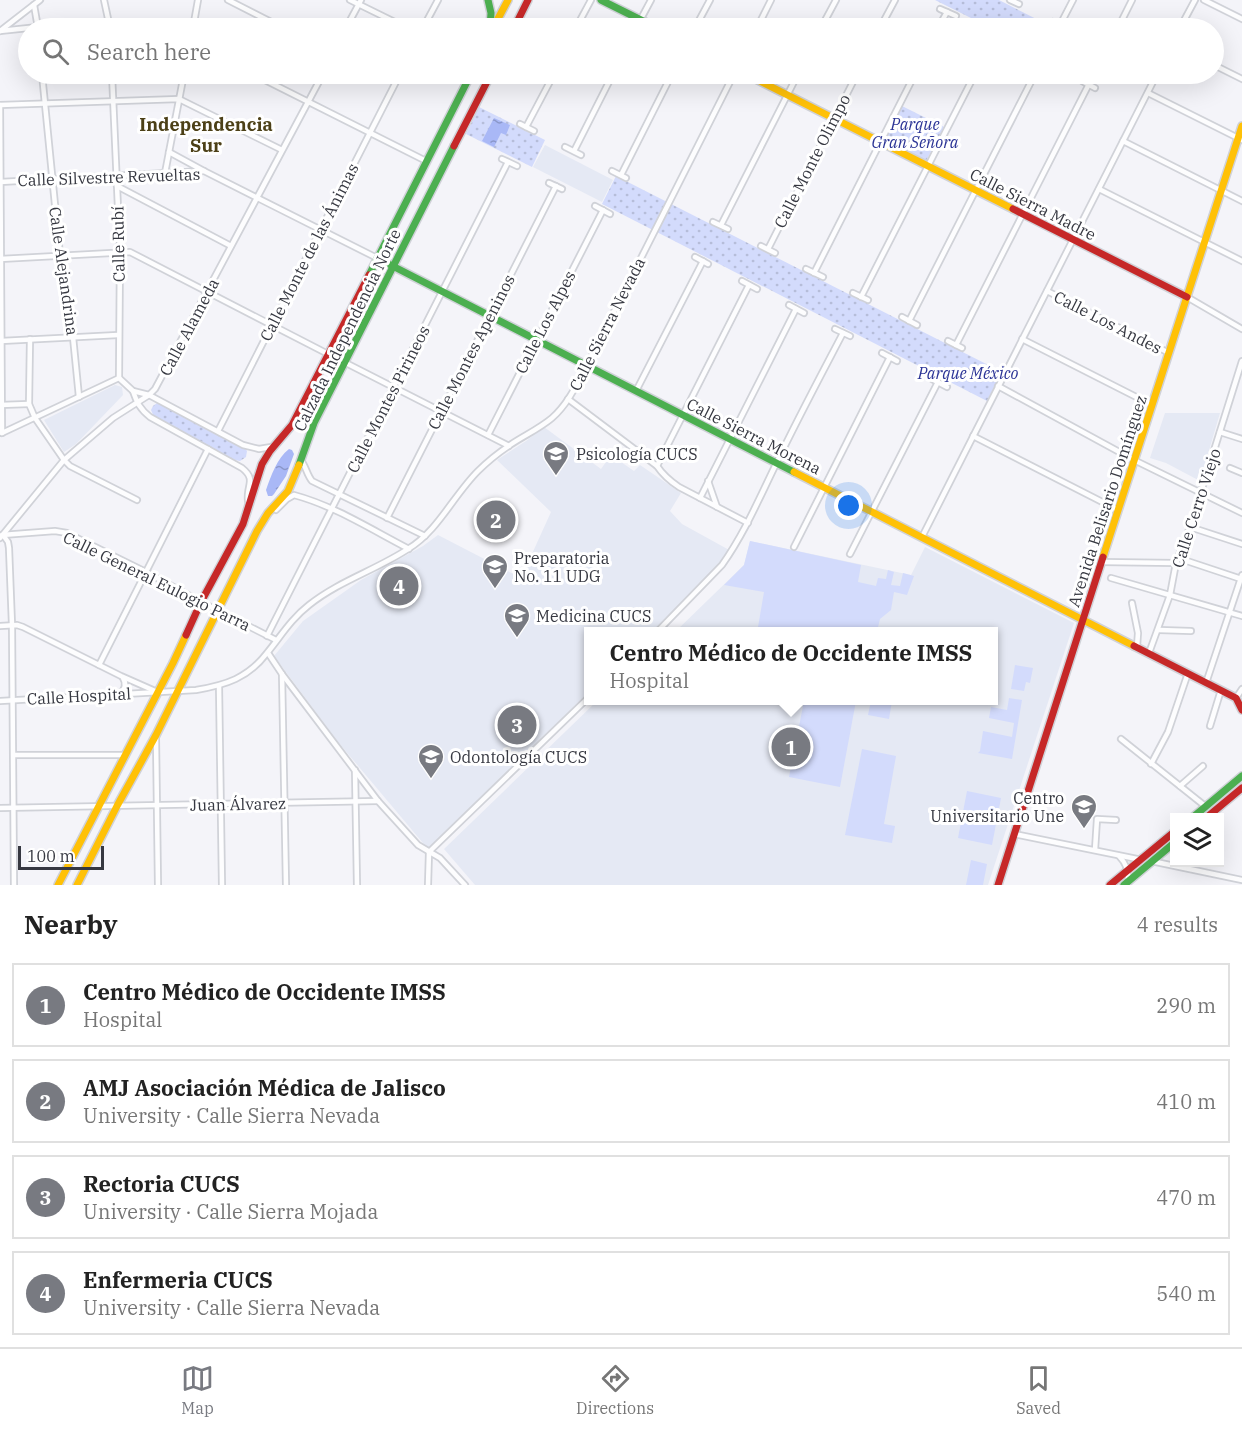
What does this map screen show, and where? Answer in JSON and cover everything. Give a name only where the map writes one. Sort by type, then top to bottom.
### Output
[{"type":"main road","points":[[488,0],[491,18]]},
{"type":"main road","points":[[498,18],[508,0]]},
{"type":"main road","points":[[519,18],[528,0]]},
{"type":"main road","points":[[601,0],[636,18]]},
{"type":"main road","name":"Calzada Independencia Norte","points":[[58,885],[173,663],[201,602],[243,524],[262,464],[292,425],[466,84]]},
{"type":"main road","name":"Calzada Independencia Norte","points":[[77,885],[156,735],[257,531],[268,513],[288,491],[314,423],[486,84]]},
{"type":"main road","name":"Calle Sierra Madre","points":[[767,84],[1186,297]]},
{"type":"main road","name":"Avenida Belisario Domínguez","points":[[998,885],[1186,297],[1240,139],[1242,126]]},
{"type":"main road","name":"Calle Sierra Morena","points":[[377,258],[1236,698]]},
{"type":"main road","points":[[1236,698],[1242,710]]},
{"type":"main road","points":[[1198,813],[1242,776]]},
{"type":"main road","points":[[1212,813],[1242,788]]},
{"type":"main road","points":[[1110,885],[1170,835]]},
{"type":"main road","points":[[1126,884],[1170,846]]},
{"type":"street","points":[[0,31],[40,0]]},
{"type":"street","points":[[104,0],[107,18]]},
{"type":"street","points":[[195,18],[198,0]]},
{"type":"street","points":[[228,0],[263,18]]},
{"type":"street","points":[[350,0],[360,2],[389,18]]},
{"type":"street","points":[[428,18],[438,0]]},
{"type":"street","points":[[581,18],[591,0]]},
{"type":"street","points":[[641,18],[651,0]]},
{"type":"street","points":[[700,18],[710,0]]},
{"type":"street","points":[[762,18],[771,0]]},
{"type":"street","points":[[826,18],[836,0]]},
{"type":"street","points":[[885,18],[895,0]]},
{"type":"street","points":[[1012,0],[1019,4]]},
{"type":"street","points":[[1064,18],[1073,0]]},
{"type":"street","points":[[1123,18],[1132,0]]},
{"type":"street","points":[[1185,18],[1195,0]]},
{"type":"street","points":[[1204,0],[1242,19]]},
{"type":"street","points":[[351,18],[360,2]]},
{"type":"street","points":[[34,5],[36,18]]},
{"type":"street","points":[[940,9],[956,16]]},
{"type":"street","points":[[943,18],[946,12]]},
{"type":"street","points":[[0,31],[18,30]]},
{"type":"street","points":[[1224,70],[1242,79]]},
{"type":"street","name":"Calle Alejandrina","points":[[43,84],[60,255],[80,396]]},
{"type":"street","name":"Calle Rubí","points":[[112,84],[120,253],[119,378]]},
{"type":"street","points":[[165,173],[182,84]]},
{"type":"street","points":[[273,84],[426,161]]},
{"type":"street","name":"Calle Alameda","points":[[1,536],[64,460],[113,418],[148,395],[160,381],[318,84]]},
{"type":"street","name":"Calle Monte de las Ánimas","points":[[218,431],[395,84]]},
{"type":"street","points":[[526,127],[549,84]]},
{"type":"street","points":[[574,151],[608,84]]},
{"type":"street","points":[[621,175],[667,84]]},
{"type":"street","name":"Calle Sierra Nevada","points":[[158,692],[219,686],[243,676],[268,653],[295,617],[320,596],[409,549],[425,536],[477,472],[509,446],[551,418],[568,399],[587,365],[729,84]]},
{"type":"street","points":[[721,225],[793,84]]},
{"type":"street","name":"Calle Monte Olimpo","points":[[768,249],[852,84]]},
{"type":"street","points":[[814,273],[910,84]]},
{"type":"street","points":[[861,297],[970,84]]},
{"type":"street","points":[[909,321],[1030,84]]},
{"type":"street","points":[[956,345],[1089,84],[1095,88]]},
{"type":"street","points":[[922,537],[1152,84]]},
{"type":"street","points":[[1148,93],[1240,139]]},
{"type":"street","points":[[278,443],[271,448],[253,448],[148,395],[133,391],[119,378],[1,433],[0,105],[179,99],[282,150]]},
{"type":"street","points":[[520,124],[534,131]]},
{"type":"street","points":[[1123,141],[1242,201]]},
{"type":"street","points":[[566,147],[581,155]]},
{"type":"street","points":[[169,152],[204,171]]},
{"type":"street","points":[[502,159],[517,166]]},
{"type":"street","name":"Calle Montes Pirineos","points":[[267,636],[508,162]]},
{"type":"street","name":"Calle Silvestre Revueltas","points":[[0,182],[204,171],[377,258]]},
{"type":"street","points":[[612,171],[626,178]]},
{"type":"street","points":[[549,183],[562,189]]},
{"type":"street","points":[[117,186],[231,246]]},
{"type":"street","name":"Calle Montes Apeninos","points":[[387,518],[556,186]]},
{"type":"street","points":[[1099,189],[1242,261]]},
{"type":"street","points":[[595,206],[610,214]]},
{"type":"street","name":"Calle Los Alpes","points":[[488,435],[603,210]]},
{"type":"street","points":[[713,222],[728,229]]},
{"type":"street","points":[[760,246],[775,253]]},
{"type":"street","points":[[0,259],[130,252],[328,354]]},
{"type":"street","points":[[636,391],[705,262],[695,257]]},
{"type":"street","points":[[806,269],[823,277]]},
{"type":"street","points":[[742,281],[757,289]]},
{"type":"street","points":[[657,466],[749,285]]},
{"type":"street","name":"Calle Los Andes","points":[[1047,291],[1169,353]]},
{"type":"street","points":[[853,293],[868,300]]},
{"type":"street","name":"Calle Sierra Madre","points":[[1186,297],[1242,329]]},
{"type":"street","points":[[789,305],[804,313]]},
{"type":"street","points":[[700,498],[796,309]]},
{"type":"street","points":[[902,317],[917,325]]},
{"type":"street","points":[[835,329],[850,336]]},
{"type":"street","points":[[662,627],[722,565],[748,523],[843,333]]},
{"type":"street","points":[[1,341],[118,335]]},
{"type":"street","points":[[30,339],[29,404],[35,418],[70,466],[137,500]]},
{"type":"street","points":[[1022,339],[1152,405]]},
{"type":"street","points":[[948,341],[962,348]]},
{"type":"street","points":[[882,354],[897,361]]},
{"type":"street","points":[[794,547],[890,357]]},
{"type":"street","name":"Calle Cerro Viejo","points":[[1149,653],[1159,630],[1170,595],[1177,560],[1190,527],[1242,361]]},
{"type":"street","points":[[344,362],[509,446]]},
{"type":"street","points":[[930,378],[947,387]]},
{"type":"street","points":[[850,554],[938,382]]},
{"type":"street","points":[[998,386],[1134,460],[1242,513]]},
{"type":"street","points":[[1234,387],[1242,392]]},
{"type":"street","points":[[133,391],[142,411],[150,417],[249,474],[251,480],[249,506]]},
{"type":"street","points":[[568,399],[657,466],[668,480],[748,523]]},
{"type":"street","points":[[1,405],[29,404]]},
{"type":"street","points":[[1220,432],[1242,439]]},
{"type":"street","points":[[973,436],[1118,510]]},
{"type":"street","points":[[99,665],[208,449]]},
{"type":"street","points":[[301,460],[312,481],[425,536]]},
{"type":"street","points":[[1230,468],[1242,473]]},
{"type":"street","points":[[708,481],[717,507]]},
{"type":"street","points":[[268,513],[275,511],[286,499],[294,495],[315,501],[409,549]]},
{"type":"street","points":[[1190,527],[1242,544]]},
{"type":"street","name":"Calle General Eulogio Parra","points":[[1,536],[62,532],[146,572],[276,640]]},
{"type":"street","points":[[1,536],[8,542],[9,548],[12,625],[14,885]]},
{"type":"street","points":[[1102,562],[1177,560],[1241,577],[1206,682]]},
{"type":"street","points":[[1111,578],[1242,615]]},
{"type":"street","points":[[1132,603],[1138,633],[1137,647]]},
{"type":"street","points":[[0,626],[23,627],[158,692]]},
{"type":"street","points":[[1159,630],[1191,632]]},
{"type":"street","points":[[268,653],[378,801],[418,845],[441,858],[465,885]]},
{"type":"street","points":[[1151,764],[1168,732],[1188,673]]},
{"type":"street","points":[[282,674],[286,885]]},
{"type":"street","points":[[120,694],[125,687],[121,676]]},
{"type":"street","points":[[219,686],[222,885]]},
{"type":"street","points":[[1236,698],[1242,689]]},
{"type":"street","points":[[1210,726],[1221,690]]},
{"type":"street","name":"Calle Hospital","points":[[0,701],[158,692]]},
{"type":"street","points":[[428,885],[429,852],[584,702]]},
{"type":"street","points":[[156,735],[158,885]]},
{"type":"street","points":[[1121,739],[1205,807]]},
{"type":"street","points":[[14,755],[126,755]]},
{"type":"street","points":[[1179,786],[1203,766]]},
{"type":"street","points":[[355,770],[357,885]]},
{"type":"street","name":"Juan Álvarez","points":[[0,808],[378,801]]},
{"type":"street","points":[[1095,850],[1096,819],[1116,820]]},
{"type":"street","points":[[1014,834],[1242,880]]},
{"type":"street","points":[[1117,854],[1124,861],[1128,870],[1126,884]]},
{"type":"shaded area","points":[[545,145],[613,180],[602,202],[533,167]]},
{"type":"shaded area","points":[[115,385],[122,387],[123,395],[76,444],[64,452],[44,420]]},
{"type":"shaded area","points":[[1165,413],[1220,413],[1200,481],[1166,463],[1150,458]]},
{"type":"shaded area","points":[[544,427],[601,469],[611,455],[634,471],[640,465],[681,493],[670,511],[682,524],[731,551],[725,564],[657,627],[584,627],[584,697],[428,849],[338,742],[274,656],[303,621],[361,580],[423,546],[438,535],[521,578],[551,512],[497,460]]},
{"type":"shaded area","points":[[750,541],[911,575],[925,547],[1074,623],[988,885],[475,885],[444,849],[593,705],[998,705],[998,627],[680,627],[744,565]]},
{"type":"green space","points":[[935,0],[999,0],[1034,18],[971,18]]},
{"type":"green space","name":"Parque Gran Señora","points":[[902,106],[944,127],[926,161],[885,140]]},
{"type":"green space","points":[[479,107],[545,140],[532,167],[466,134]]},
{"type":"green space","name":"Parque México","points":[[616,176],[1002,372],[987,401],[602,204]]},
{"type":"green space","points":[[157,403],[244,447],[247,451],[246,457],[240,461],[235,460],[154,417],[151,410]]},
{"type":"green space","points":[[750,541],[861,565],[858,582],[876,586],[878,578],[886,579],[888,570],[894,572],[891,585],[900,586],[903,573],[914,576],[907,595],[894,592],[891,610],[880,619],[878,627],[758,627],[764,592],[724,585],[744,565]]},
{"type":"green space","points":[[1015,665],[1033,668],[1030,683],[1026,682],[1024,691],[1011,689]]},
{"type":"green space","points":[[1009,698],[1022,700],[1012,759],[978,753],[983,731],[1012,737],[1014,723],[989,718],[991,707],[1007,710]]},
{"type":"green space","points":[[803,705],[855,705],[840,787],[789,777]]},
{"type":"green space","points":[[870,705],[891,705],[889,719],[868,715]]},
{"type":"green space","points":[[862,749],[896,756],[884,824],[895,826],[892,843],[845,835]]},
{"type":"green space","points":[[967,791],[1001,798],[992,845],[958,838]]},
{"type":"green space","points":[[971,860],[987,864],[983,885],[966,885]]},
{"type":"water","points":[[494,118],[510,125],[506,135],[501,133],[494,147],[482,141]]},
{"type":"water","points":[[289,449],[294,454],[286,476],[274,494],[268,496],[266,490],[272,473],[281,457]]},
{"type":"traffic: fast","points":[[488,0],[491,18]]},
{"type":"traffic: fast","points":[[601,0],[637,18]]},
{"type":"traffic: fast","points":[[369,275],[466,84]]},
{"type":"traffic: fast","points":[[299,465],[314,423],[454,146]]},
{"type":"traffic: fast","points":[[377,258],[794,472]]},
{"type":"traffic: fast","points":[[1198,813],[1242,776]]},
{"type":"traffic: fast","points":[[1124,885],[1170,846]]},
{"type":"traffic: slow","points":[[498,18],[508,0]]},
{"type":"traffic: slow","points":[[766,84],[1013,209]]},
{"type":"traffic: slow","points":[[1103,557],[1242,126]]},
{"type":"traffic: slow","points":[[77,885],[156,735],[257,531],[268,513],[288,491],[299,465]]},
{"type":"traffic: slow","points":[[794,472],[1134,646]]},
{"type":"traffic: slow","points":[[58,885],[186,635]]},
{"type":"traffic: jam","points":[[519,18],[528,0]]},
{"type":"traffic: jam","points":[[454,146],[486,84]]},
{"type":"traffic: jam","points":[[1013,209],[1187,297]]},
{"type":"traffic: jam","points":[[186,635],[243,524],[262,464],[292,425],[369,275]]},
{"type":"traffic: jam","points":[[998,885],[1103,557]]},
{"type":"traffic: jam","points":[[1134,646],[1236,698],[1242,710]]},
{"type":"traffic: jam","points":[[1212,813],[1242,788]]},
{"type":"traffic: jam","points":[[1110,885],[1170,835]]},
{"type":"place","name":"Psicología CUCS","points":[[556,477]]},
{"type":"place","name":"AMJ Asociación Médica de Jalisco","points":[[496,520]]},
{"type":"place","name":"Enfermeria CUCS","points":[[399,586]]},
{"type":"place","name":"Preparatoria No. 11 UDG","points":[[495,590]]},
{"type":"place","name":"Medicina CUCS","points":[[517,639]]},
{"type":"place","name":"Rectoria CUCS","points":[[517,725]]},
{"type":"place","name":"Centro Médico de Occidente IMSS","points":[[791,747]]},
{"type":"place","name":"Odontología CUCS","points":[[431,780]]},
{"type":"place","name":"Centro Universitario Une","points":[[1084,830]]},
{"type":"district","name":"Independencia Sur","points":[[206,134]]}]
